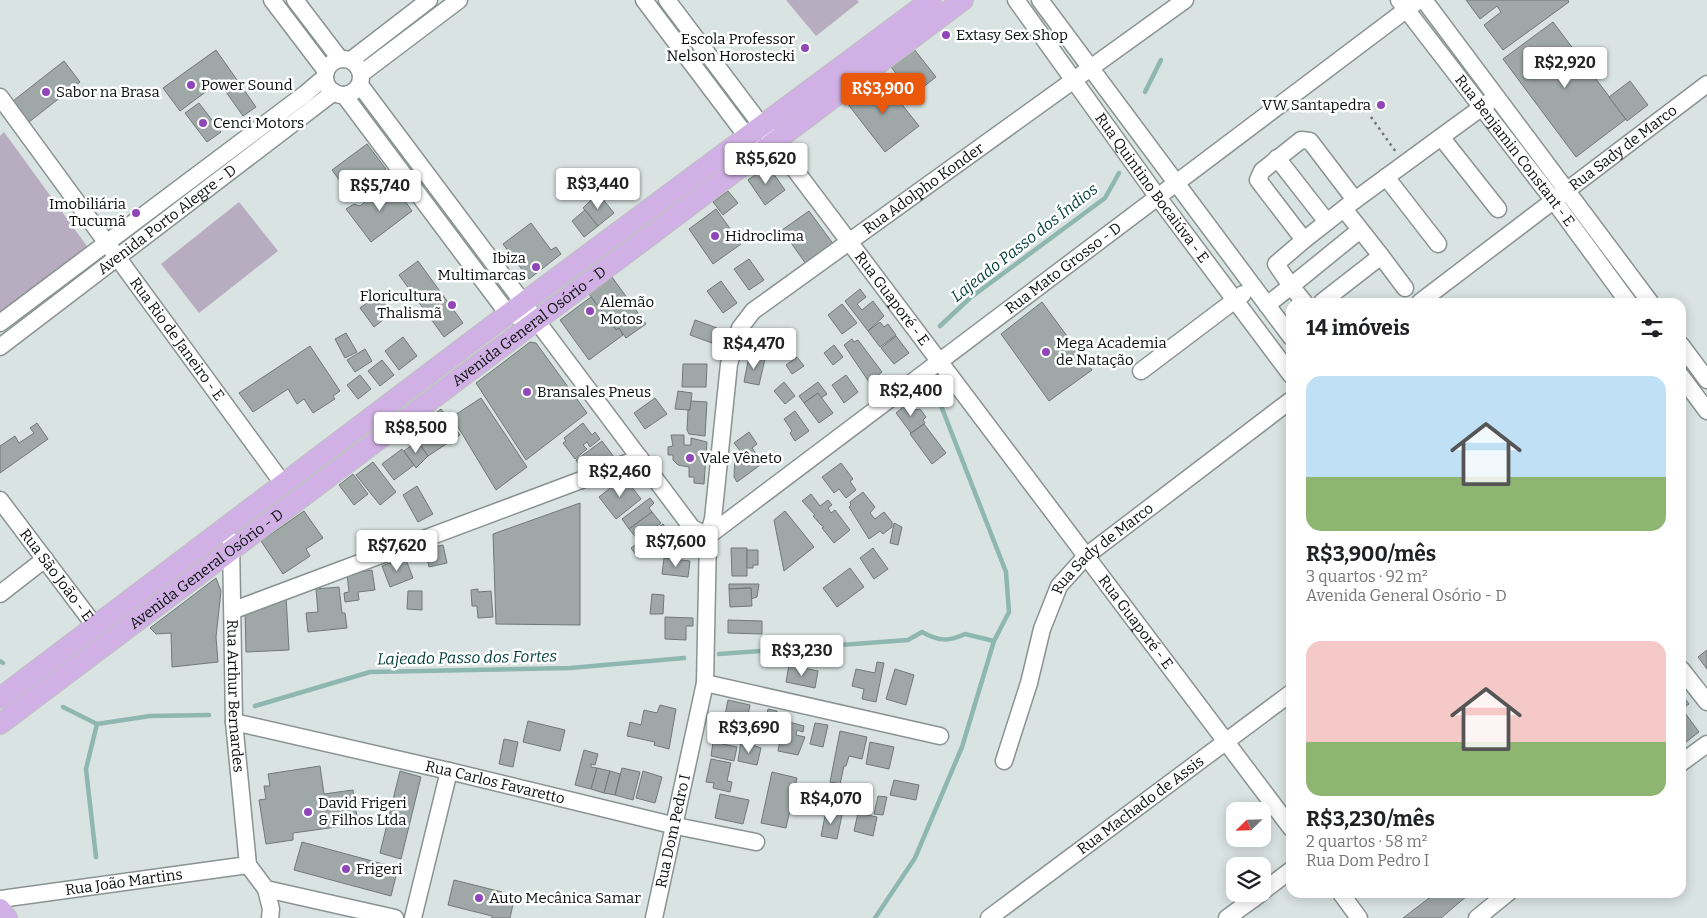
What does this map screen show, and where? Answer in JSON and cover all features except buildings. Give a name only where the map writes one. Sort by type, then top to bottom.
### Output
[{"type":"main road","name":"Avenida General Osório - D","points":[[0,724],[537,321],[931,0]]},
{"type":"main road","name":"Avenida General Osório - D","points":[[0,698],[516,309],[963,0]]},
{"type":"main road","points":[[0,909],[7,918]]},
{"type":"street","points":[[272,0],[325,74],[327,86],[339,94],[516,309],[537,321],[692,528],[708,536]]},
{"type":"street","points":[[295,0],[346,59],[356,64],[360,80],[516,309]]},
{"type":"street","points":[[325,74],[331,63],[346,59],[429,0]]},
{"type":"street","points":[[339,94],[356,90],[360,80],[459,0]]},
{"type":"street","name":"Rua Guaporé - E","points":[[644,0],[849,242],[1286,821]]},
{"type":"street","name":"Rua Guaporé - E","points":[[667,0],[761,140]]},
{"type":"street","name":"Rua Quintino Bocaiúva - E","points":[[1016,0],[1157,196],[1286,368]]},
{"type":"street","name":"Rua Quintino Bocaiúva - E","points":[[1040,0],[1286,330]]},
{"type":"street","name":"Rua Adolpho Konder","points":[[708,536],[713,518],[729,364],[740,328],[753,311],[1185,0]]},
{"type":"street","name":"Rua Benjamin Constant - E","points":[[1424,0],[1647,298]]},
{"type":"street","name":"Rua Benjamin Constant - E","points":[[1408,3],[1482,107],[1625,298]]},
{"type":"street","name":"Rua Mato Grosso - D","points":[[708,536],[1176,182],[1408,3]]},
{"type":"street","name":"Avenida Porto Alegre - D","points":[[0,323],[204,170],[325,74]]},
{"type":"street","name":"Rua Sady de Marco","points":[[1425,298],[1707,84]]},
{"type":"street","name":"Avenida Porto Alegre - D","points":[[0,347],[215,183],[339,94]]},
{"type":"street","points":[[1301,298],[1276,264],[1349,204],[1497,96]]},
{"type":"street","name":"Rua Rio de Janeiro - E","points":[[0,97],[284,485]]},
{"type":"street","points":[[1441,137],[1498,209]]},
{"type":"street","points":[[1304,240],[1258,180],[1262,170],[1301,140],[1310,141],[1349,204],[1360,230],[1405,288]]},
{"type":"street","points":[[1277,158],[1327,222]]},
{"type":"street","points":[[204,170],[215,183]]},
{"type":"street","points":[[1386,177],[1438,244]]},
{"type":"street","points":[[1267,305],[1360,230]]},
{"type":"street","points":[[1596,258],[1610,248]]},
{"type":"street","points":[[1327,298],[1380,256]]},
{"type":"street","points":[[1141,371],[1253,287]]},
{"type":"street","points":[[1686,351],[1705,373],[1687,395],[1707,411]]},
{"type":"street","name":"Rua Sady de Marco","points":[[1004,760],[1029,683],[1042,629],[1059,586],[1086,556],[1286,404]]},
{"type":"street","points":[[234,610],[640,458]]},
{"type":"street","name":"Rua São João - E","points":[[0,500],[95,626]]},
{"type":"street","name":"Rua Arthur Bernardes","points":[[228,527],[233,550],[234,722],[248,865]]},
{"type":"street","name":"Rua Dom Pedro I","points":[[654,918],[676,826],[705,683],[708,536]]},
{"type":"street","points":[[0,594],[45,560]]},
{"type":"street","points":[[1686,675],[1707,702]]},
{"type":"street","points":[[705,683],[940,736]]},
{"type":"street","name":"Rua Machado de Assis","points":[[989,918],[1286,697]]},
{"type":"street","name":"Rua Carlos Favaretto","points":[[234,722],[449,770],[676,826],[756,842]]},
{"type":"street","points":[[1686,759],[1707,744]]},
{"type":"street","points":[[413,918],[449,770]]},
{"type":"street","points":[[248,865],[266,889],[270,918]]},
{"type":"street","name":"Rua João Martins","points":[[0,899],[248,865]]},
{"type":"street","points":[[1271,885],[1286,874]]},
{"type":"street","points":[[266,889],[395,918]]},
{"type":"street","points":[[1344,898],[1359,918]]},
{"type":"street","points":[[1477,918],[1502,898]]},
{"type":"street","points":[[1227,918],[1249,902]]},
{"type":"path","points":[[1371,117],[1404,164]]},
{"type":"shaded area","points":[[786,0],[857,0],[859,2],[816,36]]},
{"type":"shaded area","points":[[4,132],[89,249],[0,316],[0,136]]},
{"type":"shaded area","points":[[239,202],[278,251],[199,313],[161,264]]},
{"type":"waterway","name":"Lajeado Passo dos Índios","points":[[1145,92],[1161,60]]},
{"type":"waterway","name":"Lajeado Passo dos Índios","points":[[940,326],[970,298],[1105,198],[1119,173]]},
{"type":"waterway","name":"Lajeado Passo dos Índios","points":[[875,918],[915,858],[962,747],[994,641],[1009,612],[1006,572],[938,398]]},
{"type":"waterway","name":"Lajeado Passo dos Fortes","points":[[719,654],[908,640],[922,632],[943,639],[965,634],[994,641]]},
{"type":"waterway","name":"Lajeado Passo dos Fortes","points":[[255,706],[370,672],[570,668],[684,658]]},
{"type":"waterway","name":"Lajeado Passo dos Fortes","points":[[63,707],[97,724],[150,716],[209,715]]},
{"type":"waterway","points":[[96,857],[86,769],[97,724]]},
{"type":"place","name":"Extasy Sex Shop","points":[[946,35]]},
{"type":"place","name":"Escola Professor Nelson Horostecki","points":[[805,48]]},
{"type":"place","name":"Power Sound","points":[[191,85]]},
{"type":"place","name":"Sabor na Brasa","points":[[46,92]]},
{"type":"place","name":"VW Santapedra","points":[[1381,105]]},
{"type":"place","name":"Cenci Motors","points":[[203,123]]},
{"type":"place","name":"Imobiliária Tucumã","points":[[136,213]]},
{"type":"place","name":"Hidroclima","points":[[715,236]]},
{"type":"place","name":"Ibiza Multimarcas","points":[[536,267]]},
{"type":"place","name":"Floricultura Thalismã","points":[[452,305]]},
{"type":"place","name":"Alemão Motos","points":[[590,311]]},
{"type":"place","name":"Mega Academia de Natação","points":[[1046,352]]},
{"type":"place","name":"Bransales Pneus","points":[[527,392]]},
{"type":"place","name":"Vale Vêneto","points":[[690,458]]},
{"type":"place","name":"David Frigeri & Filhos Ltda","points":[[308,812]]},
{"type":"place","name":"Frigeri","points":[[346,869]]},
{"type":"place","name":"Auto Mecânica Samar","points":[[479,898]]}]
